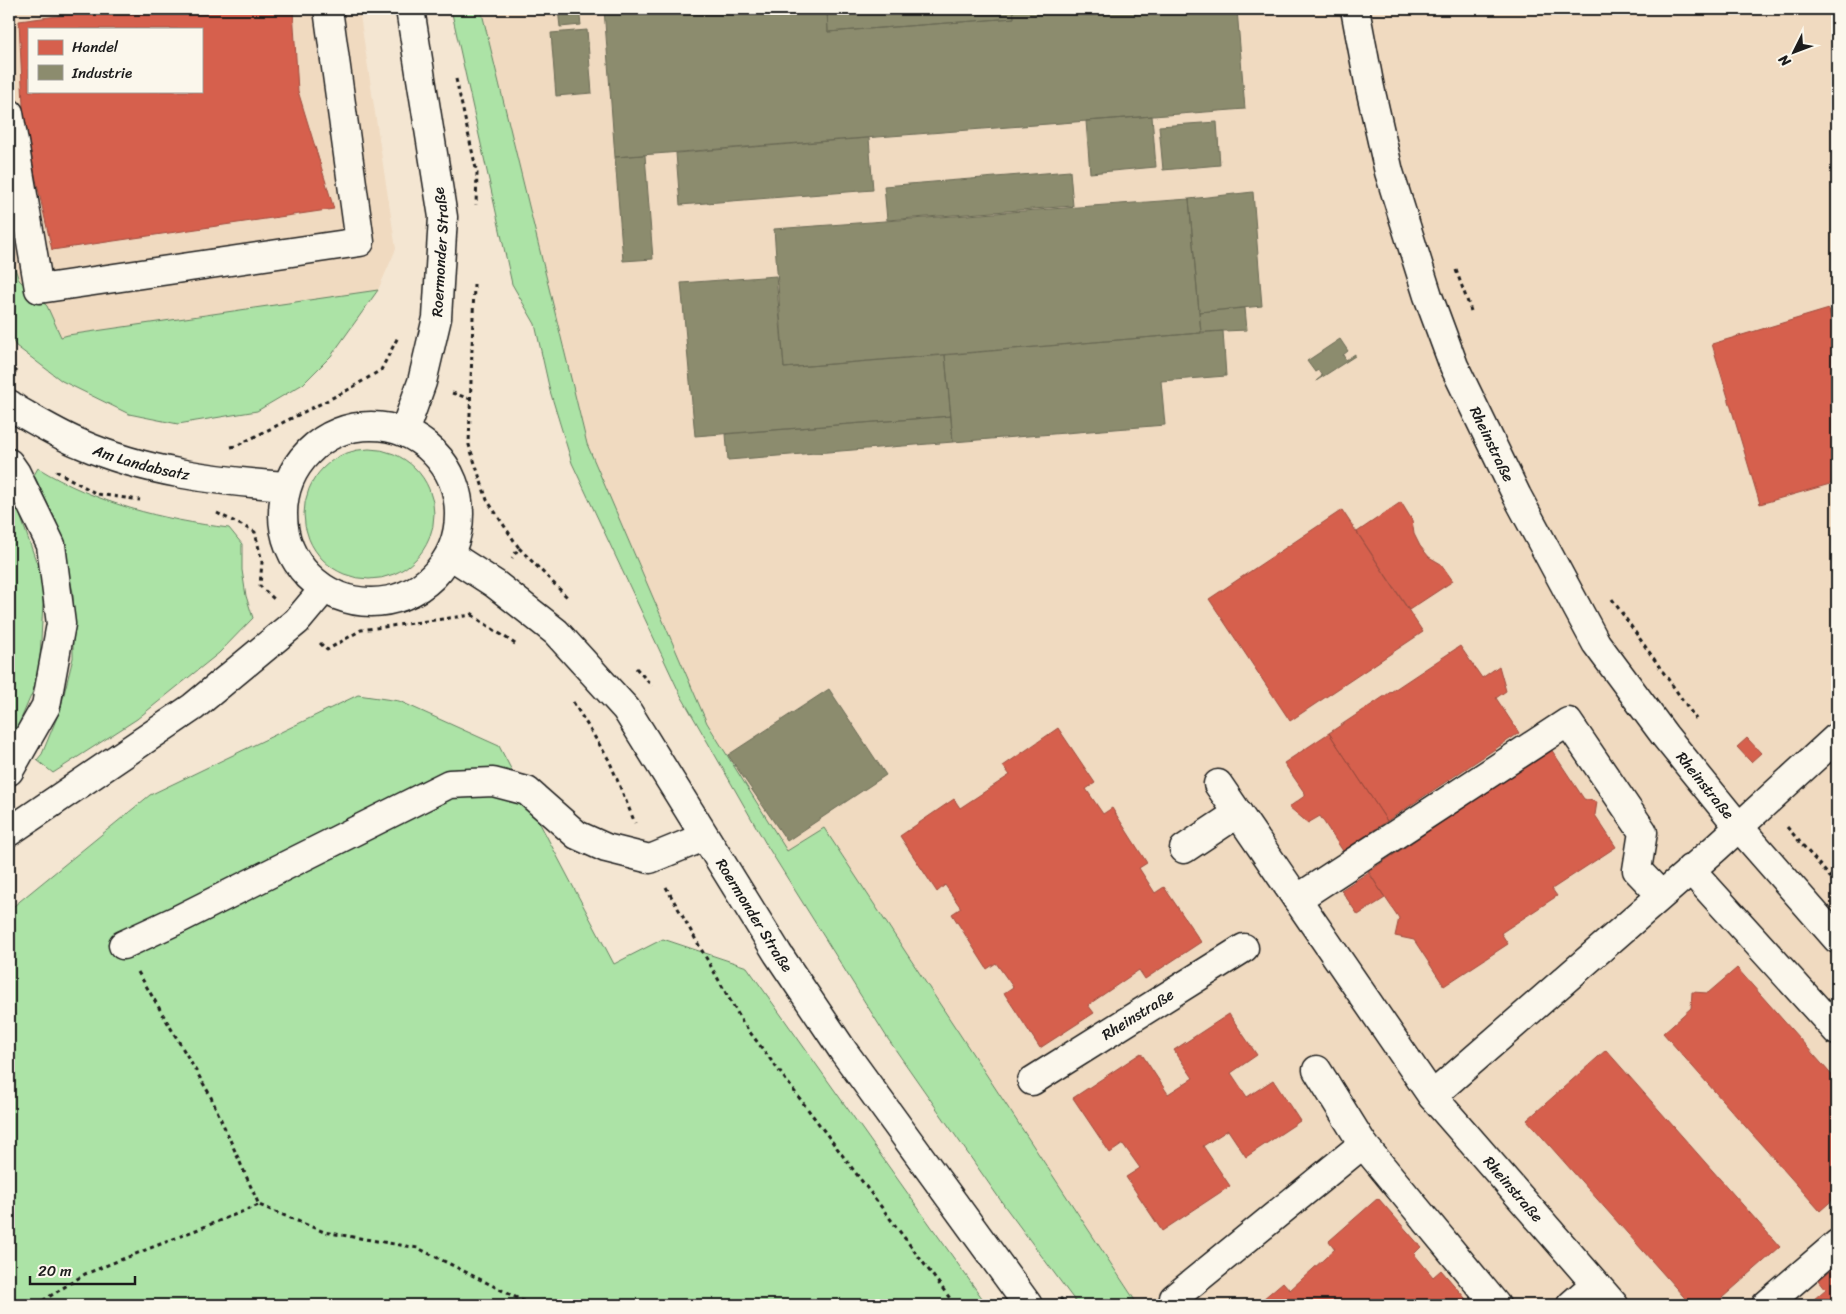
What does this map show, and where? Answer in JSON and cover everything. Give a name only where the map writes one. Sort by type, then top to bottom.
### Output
[{"type":"main road","points":[[9,113],[39,289],[360,242],[328,9]]},
{"type":"main road","name":"Roermonder Straße","points":[[404,432],[422,382],[437,318],[443,217],[410,9]]},
{"type":"main road","name":"Rheinstraße","points":[[1355,9],[1389,172],[1428,296],[1454,366],[1517,496],[1596,643],[1665,736],[1738,826],[1837,938]]},
{"type":"main road","name":"Am Landabsatz","points":[[9,404],[81,444],[144,466],[231,482],[286,486]]},
{"type":"main road","points":[[376,426],[404,432],[429,448],[448,470],[458,498],[459,527],[450,555],[433,578],[408,595],[380,603],[351,601],[323,590],[301,570],[287,544],[282,516],[286,486],[299,461],[321,441],[338,433],[347,429],[376,426]]},
{"type":"main road","points":[[9,771],[46,706],[61,624],[52,545],[12,468]]},
{"type":"main road","name":"Roermonder Straße","points":[[450,555],[495,584],[556,632],[626,710],[778,954],[844,1052],[1028,1305]]},
{"type":"main road","points":[[9,832],[192,707],[298,622],[323,590]]},
{"type":"main road","points":[[1297,899],[1568,722],[1643,832],[1637,870],[1661,895]]},
{"type":"main road","name":"Rheinstraße","points":[[1432,1096],[1716,848],[1837,737]]},
{"type":"main road","points":[[123,945],[188,915],[449,784],[493,782],[527,791],[577,835],[606,848],[650,859],[704,837]]},
{"type":"main road","name":"Rheinstraße","points":[[1218,784],[1432,1096],[1614,1305]]},
{"type":"main road","points":[[1184,849],[1238,813]]},
{"type":"main road","points":[[1690,869],[1837,1031]]},
{"type":"main road","name":"Rheinstraße","points":[[1032,1081],[1244,948]]},
{"type":"main road","points":[[1318,1070],[1363,1144],[1496,1305]]},
{"type":"main road","points":[[1174,1298],[1363,1144]]},
{"type":"main road","points":[[1766,1305],[1837,1244]]},
{"type":"main road","points":[[1570,1305],[1595,1284]]},
{"type":"path","points":[[456,76],[477,173],[476,213]]},
{"type":"path","points":[[1454,263],[1473,318]]},
{"type":"path","points":[[472,614],[519,548],[487,500],[469,445],[474,281]]},
{"type":"path","points":[[12,468],[39,461],[97,494],[144,500]]},
{"type":"path","points":[[211,509],[255,532],[262,562],[260,586],[327,650],[361,630],[472,614],[520,648]]},
{"type":"path","points":[[1611,598],[1700,726]]},
{"type":"path","points":[[567,695],[609,760],[650,859],[743,1023],[955,1305]]},
{"type":"path","points":[[1765,803],[1837,885]]},
{"type":"path","points":[[123,945],[210,1095],[259,1205],[324,1232],[418,1248],[532,1305]]},
{"type":"path","points":[[36,1305],[85,1274],[259,1205]]},
{"type":"shaded area","points":[[9,9],[359,9],[396,249],[378,290],[61,337],[9,272]]},
{"type":"shaded area","points":[[481,9],[1837,9],[1837,1305],[1138,1305],[824,829],[787,852],[707,723],[587,444]]},
{"type":"green space","points":[[451,9],[481,9],[587,444],[707,723],[787,851],[824,828],[1138,1305],[1078,1305],[1006,1208],[888,1039],[766,844],[680,694],[572,463],[550,391],[535,324],[512,284]]},
{"type":"green space","points":[[9,233],[13,263],[19,280],[47,306],[61,337],[378,290],[331,356],[303,384],[257,411],[178,424],[129,414],[62,381],[16,346],[9,335]]},
{"type":"green space","points":[[369,449],[382,450],[394,454],[415,468],[429,489],[433,501],[433,527],[429,539],[415,560],[394,574],[382,578],[369,579],[356,578],[344,574],[323,560],[309,539],[305,527],[304,514],[305,501],[309,489],[323,468],[344,454],[356,450]]},
{"type":"green space","points":[[38,468],[83,491],[130,508],[179,520],[229,528],[242,544],[242,570],[246,596],[253,618],[219,653],[137,719],[53,773],[37,760],[42,754],[60,710],[73,658],[73,592],[56,521],[34,475]]},
{"type":"green space","points":[[9,489],[11,489],[44,584],[39,677],[9,747]]},
{"type":"green space","points":[[358,695],[399,701],[499,746],[614,964],[663,939],[747,967],[987,1305],[9,1305],[9,910],[150,795]]},
{"type":"building: Handel","points":[[111,9],[293,9],[298,91],[334,209],[52,250],[24,126],[19,21]]},
{"type":"building: Handel","points":[[1829,309],[1837,338],[1837,482],[1760,504],[1712,344]]},
{"type":"building: Handel","points":[[1837,309],[1837,338],[1829,311]]},
{"type":"building: Handel","points":[[1401,502],[1412,520],[1414,534],[1420,546],[1429,557],[1441,564],[1453,581],[1409,610],[1357,532]]},
{"type":"building: Handel","points":[[1342,510],[1423,632],[1290,721],[1209,599]]},
{"type":"building: Handel","points":[[1460,646],[1482,678],[1499,666],[1506,691],[1496,698],[1519,733],[1387,821],[1329,733]]},
{"type":"building: Handel","points":[[1058,728],[1095,783],[1086,789],[1103,814],[1112,808],[1147,863],[1139,868],[1155,893],[1164,887],[1201,942],[1145,979],[1139,970],[1088,1005],[1094,1013],[1040,1048],[1004,993],[1013,987],[996,963],[987,969],[952,914],[961,908],[945,885],[937,892],[900,836],[954,799],[960,808],[1010,775],[1003,766]]},
{"type":"building: Handel","points":[[1329,733],[1387,821],[1343,851],[1320,816],[1308,823],[1289,807],[1306,795],[1284,763]]},
{"type":"building: Handel","points":[[1747,738],[1761,753],[1751,762],[1737,747]]},
{"type":"building: Handel","points":[[1551,749],[1584,799],[1597,802],[1595,815],[1616,847],[1552,889],[1557,896],[1501,933],[1508,944],[1444,986],[1414,940],[1395,936],[1399,918],[1368,872]]},
{"type":"building: Handel","points":[[1369,872],[1385,898],[1358,915],[1341,890]]},
{"type":"building: Handel","points":[[1737,968],[1837,1081],[1837,1196],[1820,1211],[1663,1033],[1691,1008],[1692,992],[1708,993]]},
{"type":"building: Handel","points":[[1229,1014],[1257,1055],[1231,1073],[1247,1097],[1273,1080],[1300,1121],[1246,1157],[1228,1130],[1203,1146],[1230,1186],[1162,1231],[1126,1177],[1140,1168],[1123,1144],[1110,1153],[1073,1098],[1141,1053],[1168,1094],[1193,1078],[1174,1050]]},
{"type":"building: Handel","points":[[1606,1050],[1780,1247],[1714,1305],[1691,1305],[1527,1120]]},
{"type":"building: Handel","points":[[1378,1198],[1421,1247],[1414,1254],[1433,1277],[1441,1270],[1471,1305],[1256,1305],[1283,1282],[1290,1290],[1335,1249],[1329,1241]]},
{"type":"building: Handel","points":[[1837,1265],[1837,1305],[1807,1305],[1826,1289],[1819,1280]]},
{"type":"building: Industrie","points":[[558,9],[579,9],[581,25],[560,27]]},
{"type":"building: Industrie","points":[[604,9],[827,9],[828,32],[1014,18],[1013,9],[1237,9],[1245,109],[615,157]]},
{"type":"building: Industrie","points":[[827,9],[1013,9],[1014,18],[828,32]]},
{"type":"building: Industrie","points":[[587,30],[592,93],[556,96],[551,33]]},
{"type":"building: Industrie","points":[[1152,116],[1156,167],[1090,173],[1086,121]]},
{"type":"building: Industrie","points":[[1217,122],[1220,165],[1163,170],[1159,126]]},
{"type":"building: Industrie","points":[[869,138],[873,190],[680,205],[676,153]]},
{"type":"building: Industrie","points":[[645,155],[653,259],[623,261],[615,157]]},
{"type":"building: Industrie","points":[[1070,171],[1073,206],[887,220],[884,186]]},
{"type":"building: Industrie","points":[[1253,192],[1262,306],[1199,312],[1189,199]]},
{"type":"building: Industrie","points":[[1189,199],[1201,333],[784,368],[774,229]]},
{"type":"building: Industrie","points":[[776,276],[784,368],[945,355],[951,416],[695,436],[681,283]]},
{"type":"building: Industrie","points":[[1245,308],[1247,330],[1201,332],[1199,312]]},
{"type":"building: Industrie","points":[[1223,331],[1226,376],[1161,381],[1165,425],[953,442],[945,355]]},
{"type":"building: Industrie","points":[[1340,339],[1348,351],[1343,355],[1346,360],[1355,354],[1355,356],[1316,381],[1322,376],[1318,370],[1315,372],[1307,361]]},
{"type":"building: Industrie","points":[[951,416],[953,442],[728,460],[726,434]]},
{"type":"building: Industrie","points":[[829,689],[886,775],[787,841],[728,755]]}]
